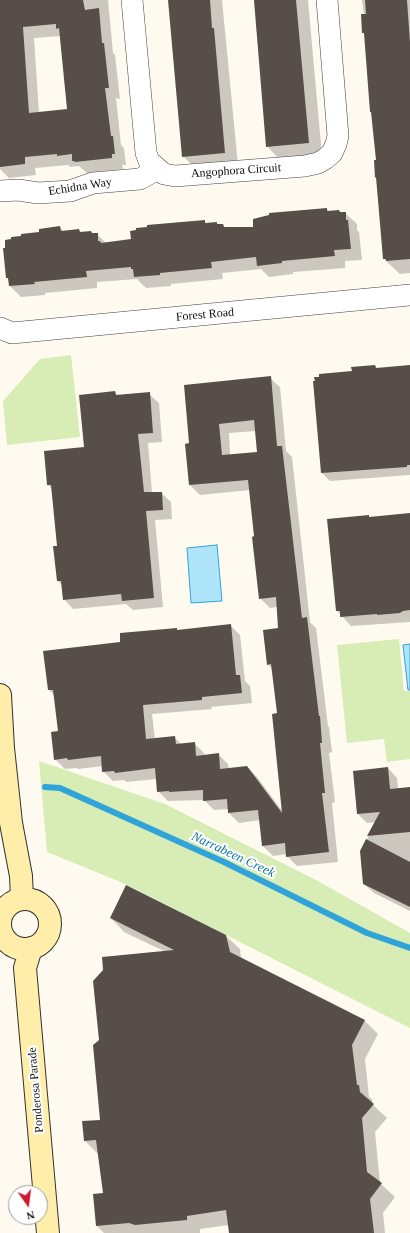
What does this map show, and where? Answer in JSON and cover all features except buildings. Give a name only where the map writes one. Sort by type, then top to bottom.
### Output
[{"type":"street","points":[[132,0],[144,144],[149,161],[158,170]]},
{"type":"street","name":"Angophora Circuit","points":[[158,170],[164,174],[175,176],[305,166],[318,164],[329,156],[336,144],[338,136],[327,0]]},
{"type":"street","name":"Echidna Way","points":[[0,191],[18,190],[38,193],[70,191],[92,183],[140,179],[158,170]]},
{"type":"street","name":"Forest Road","points":[[0,328],[12,333],[410,295]]},
{"type":"street","points":[[0,695],[3,748],[11,823],[21,876],[22,898]]},
{"type":"street","points":[[22,898],[39,902],[50,916],[51,924],[45,940],[39,945],[31,948],[23,949],[11,944],[3,936],[0,928],[0,920],[3,912],[14,901],[22,898]]},
{"type":"street","name":"Ponderosa Parade","points":[[31,948],[25,968],[48,1233]]},
{"type":"green space","points":[[71,355],[80,437],[7,445],[3,401],[40,359]]},
{"type":"green space","points":[[399,639],[404,691],[410,691],[410,759],[387,762],[384,739],[347,743],[337,645]]},
{"type":"green space","points":[[39,761],[165,804],[318,881],[410,933],[410,1028],[123,883],[47,852]]},
{"type":"water","points":[[217,545],[222,601],[191,603],[187,548]]},
{"type":"water","points":[[410,644],[410,690],[408,690],[403,645]]},
{"type":"waterway","name":"Narrabeen Creek","points":[[45,787],[60,788],[224,862],[367,933],[410,948]]}]
